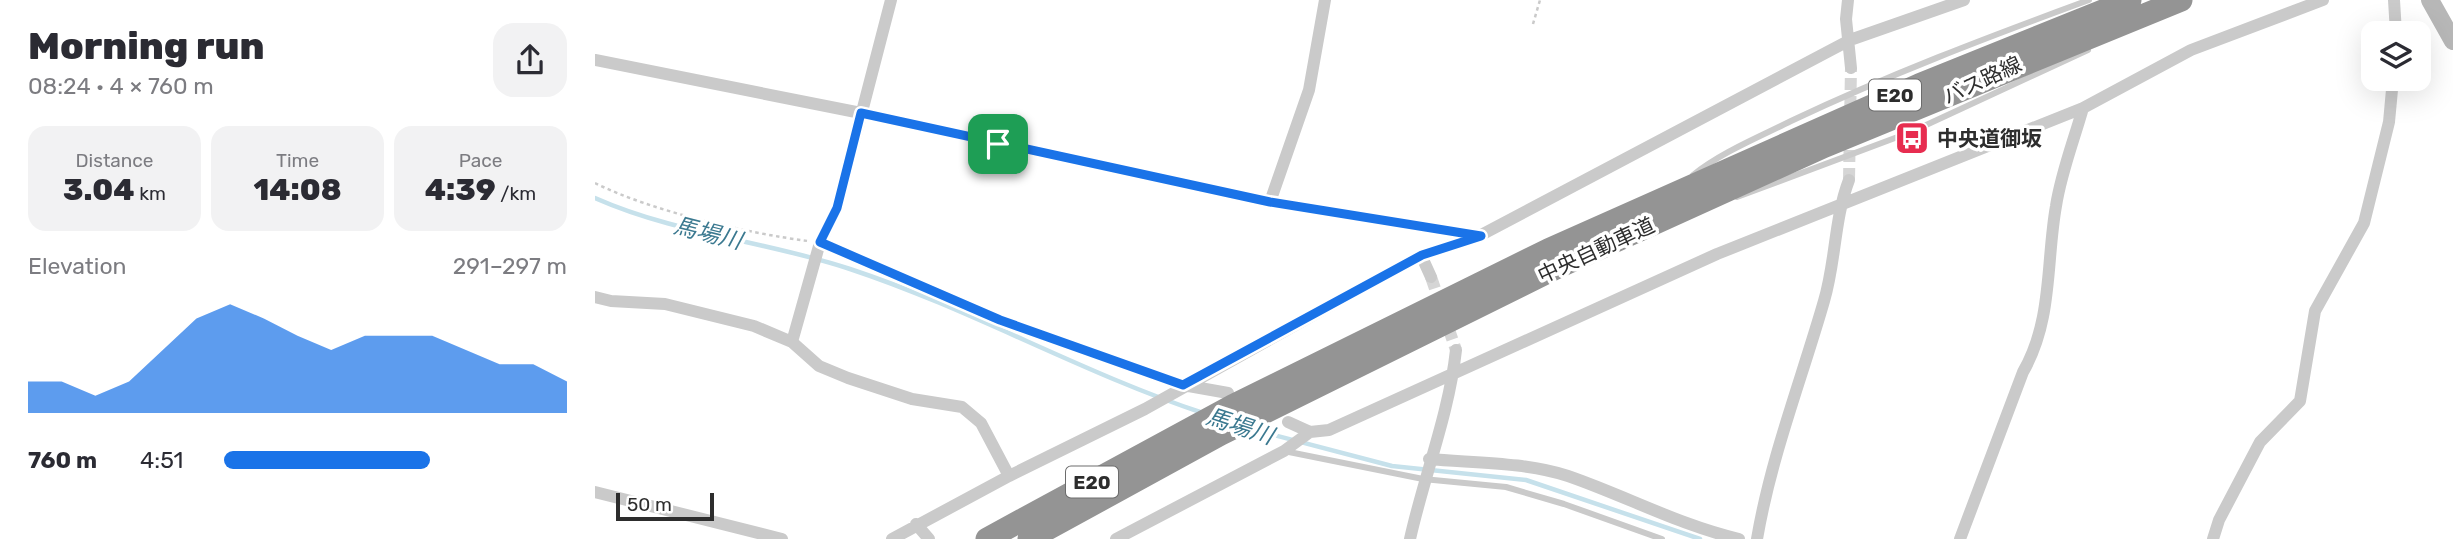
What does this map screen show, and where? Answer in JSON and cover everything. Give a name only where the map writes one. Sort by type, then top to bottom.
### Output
[{"type":"highway","name":"中央自動車道","points":[[987,539],[1197,425],[1230,399],[1664,198],[1919,85],[2130,0]]},
{"type":"highway","name":"中央自動車道","points":[[1029,539],[1221,434],[1456,316],[1848,136],[2172,3]]},
{"type":"main road","points":[[2430,0],[2453,41]]},
{"type":"street","points":[[792,342],[819,244],[837,208],[891,0]]},
{"type":"street","points":[[1270,202],[1309,90],[1325,0]]},
{"type":"street","points":[[1848,0],[1846,19],[1851,68]]},
{"type":"street","points":[[892,539],[916,524],[1152,404],[1422,255],[1481,236],[1850,40],[1964,0]]},
{"type":"street","points":[[1116,539],[1286,449],[1306,435],[1329,430],[1612,300],[1840,204],[2083,108],[2191,50],[2323,0]]},
{"type":"street","points":[[2394,0],[2395,21]]},
{"type":"street","points":[[595,60],[861,113],[1270,202],[1481,236]]},
{"type":"street","points":[[2213,539],[2219,520],[2260,442],[2300,401],[2315,311],[2364,223],[2389,122],[2392,91]]},
{"type":"street","points":[[1959,539],[2023,372],[2036,350],[2051,279],[2056,204],[2083,108]]},
{"type":"street","points":[[1757,539],[1766,485],[1825,298],[1836,249],[1840,204],[1849,180]]},
{"type":"street","points":[[1422,255],[1431,277]]},
{"type":"street","points":[[595,297],[611,301],[665,304],[754,326],[792,342],[819,366],[848,378],[912,399],[962,407],[981,423],[1009,476]]},
{"type":"street","points":[[1410,539],[1453,374],[1456,350]]},
{"type":"street","points":[[1183,385],[1230,399]]},
{"type":"street","points":[[1287,422],[1306,435]]},
{"type":"street","points":[[1429,460],[1528,468],[1566,476],[1698,531],[1739,539]]},
{"type":"street","points":[[595,492],[782,539]]},
{"type":"street","points":[[916,524],[929,539]]},
{"type":"lane","name":"バス路線","points":[[1664,198],[1713,159],[1822,106],[1912,67],[2089,0]]},
{"type":"lane","points":[[2105,42],[2172,3]]},
{"type":"lane","name":"バス路線","points":[[1690,207],[1747,195],[1874,147],[2093,48]]},
{"type":"lane","points":[[1286,449],[1424,477],[1506,487],[1662,539]]},
{"type":"path","points":[[1533,24],[1540,0]]},
{"type":"path","points":[[595,183],[618,194],[762,235],[819,244],[1000,320],[1183,385]]},
{"type":"waterway","name":"馬場川","points":[[595,198],[689,229],[850,269],[895,285],[1114,379],[1203,413]]},
{"type":"waterway","name":"馬場川","points":[[1251,429],[1392,466],[1526,480],[1700,539]]},
{"type":"tunnel","points":[[1849,180],[1851,68]]},
{"type":"tunnel","points":[[1431,277],[1456,350]]},
{"type":"place","name":"中央道御坂","points":[[1912,138]]},
{"type":"route","points":[[861,113],[998,144],[1270,202],[1481,236],[1422,255],[1183,385],[1000,320],[820,242],[837,208],[861,113]]}]
